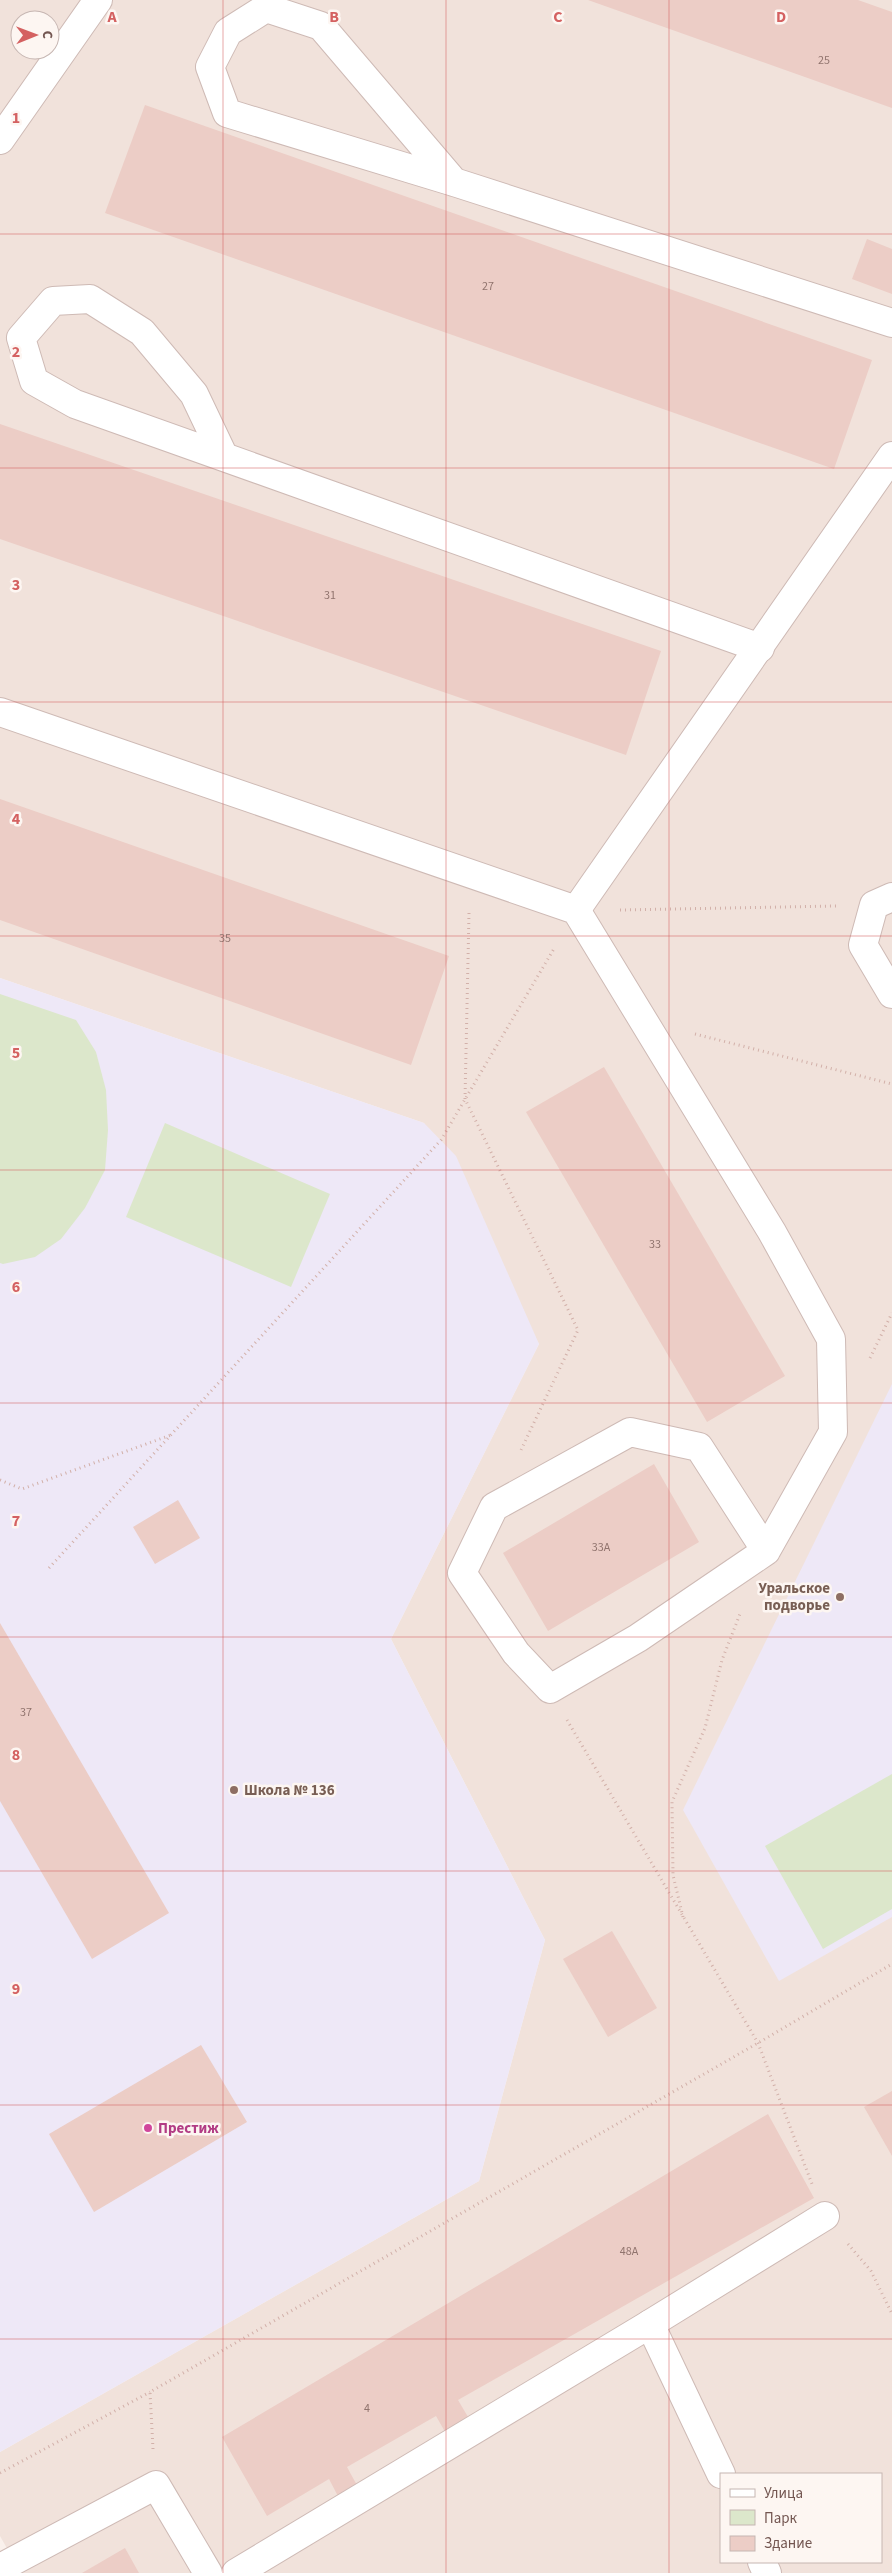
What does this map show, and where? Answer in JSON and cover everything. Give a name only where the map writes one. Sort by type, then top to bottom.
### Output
[{"type":"street","points":[[0,140],[98,0]]},
{"type":"street","points":[[454,182],[321,26],[266,8],[228,32],[210,67],[227,113],[454,182],[892,324]]},
{"type":"street","points":[[224,457],[194,394],[148,339],[142,332],[90,299],[54,301],[21,338],[34,381],[75,404],[760,648]]},
{"type":"street","points":[[576,910],[892,456]]},
{"type":"street","points":[[0,712],[576,910],[772,1232],[831,1339],[833,1432],[766,1551],[638,1638],[550,1689],[516,1653],[462,1573],[494,1507],[630,1432],[699,1447],[766,1551]]},
{"type":"street","points":[[883,901],[863,945],[892,994]]},
{"type":"street","points":[[236,2573],[650,2324],[825,2216]]},
{"type":"street","points":[[650,2324],[721,2473]]},
{"type":"street","points":[[0,2568],[156,2485],[208,2573]]},
{"type":"path","points":[[470,874],[465,1098],[578,1330],[519,1454]]},
{"type":"path","points":[[49,1568],[441,1140],[576,910],[883,901]]},
{"type":"path","points":[[643,1021],[892,1084]]},
{"type":"path","points":[[0,1480],[22,1489],[172,1434]]},
{"type":"path","points":[[684,1921],[673,1875],[672,1802],[706,1728],[722,1660],[744,1605]]},
{"type":"path","points":[[550,1689],[684,1921],[758,2043],[825,2216],[871,2271],[892,2314]]},
{"type":"path","points":[[0,2473],[150,2392],[892,1964]]},
{"type":"path","points":[[150,2392],[156,2485]]},
{"type":"shaded area","points":[[0,0],[892,0],[892,2573],[21,2573],[0,2536],[0,2452],[479,2181],[545,1940],[391,1639],[539,1344],[424,1123],[0,978]]},
{"type":"shaded area","name":"Школа № 136","points":[[0,978],[424,1123],[456,1156],[539,1344],[391,1639],[545,1940],[479,2181],[0,2452]]},
{"type":"shaded area","name":"Уральское подворье","points":[[892,1384],[892,1917],[779,1981],[683,1810]]},
{"type":"green space","points":[[0,994],[76,1020],[96,1052],[106,1090],[108,1130],[105,1170],[85,1208],[61,1239],[35,1257],[3,1264],[0,1263]]},
{"type":"green space","points":[[165,1123],[330,1194],[291,1287],[126,1217]]},
{"type":"green space","points":[[892,1774],[892,1909],[823,1949],[765,1846]]},
{"type":"building","points":[[588,0],[858,0],[892,12],[892,108]]},
{"type":"building","points":[[145,105],[872,360],[834,469],[105,213]]},
{"type":"building","points":[[867,239],[892,249],[892,294],[852,279]]},
{"type":"building","points":[[0,424],[661,651],[626,755],[0,539]]},
{"type":"building","points":[[0,799],[449,956],[411,1065],[0,920]]},
{"type":"building","points":[[604,1067],[785,1376],[707,1422],[526,1112]]},
{"type":"building","points":[[654,1464],[699,1542],[548,1631],[503,1553]]},
{"type":"building","points":[[178,1500],[200,1538],[155,1564],[133,1527]]},
{"type":"building","points":[[0,1623],[169,1913],[92,1959],[0,1801]]},
{"type":"building","points":[[612,1931],[657,2008],[608,2037],[563,1959]]},
{"type":"building","name":"Престиж","points":[[201,2045],[247,2122],[94,2212],[49,2134]]},
{"type":"building","points":[[892,2091],[892,2156],[864,2107]]},
{"type":"building","points":[[768,2114],[814,2198],[458,2400],[471,2422],[448,2437],[436,2416],[347,2467],[359,2489],[340,2500],[329,2479],[267,2516],[222,2437]]},
{"type":"building","points":[[125,2548],[139,2573],[82,2573]]},
{"type":"place","name":"Уральское подворье","points":[[840,1597]]},
{"type":"place","name":"Школа № 136","points":[[234,1790]]},
{"type":"place","name":"Престиж","points":[[148,2128]]}]
